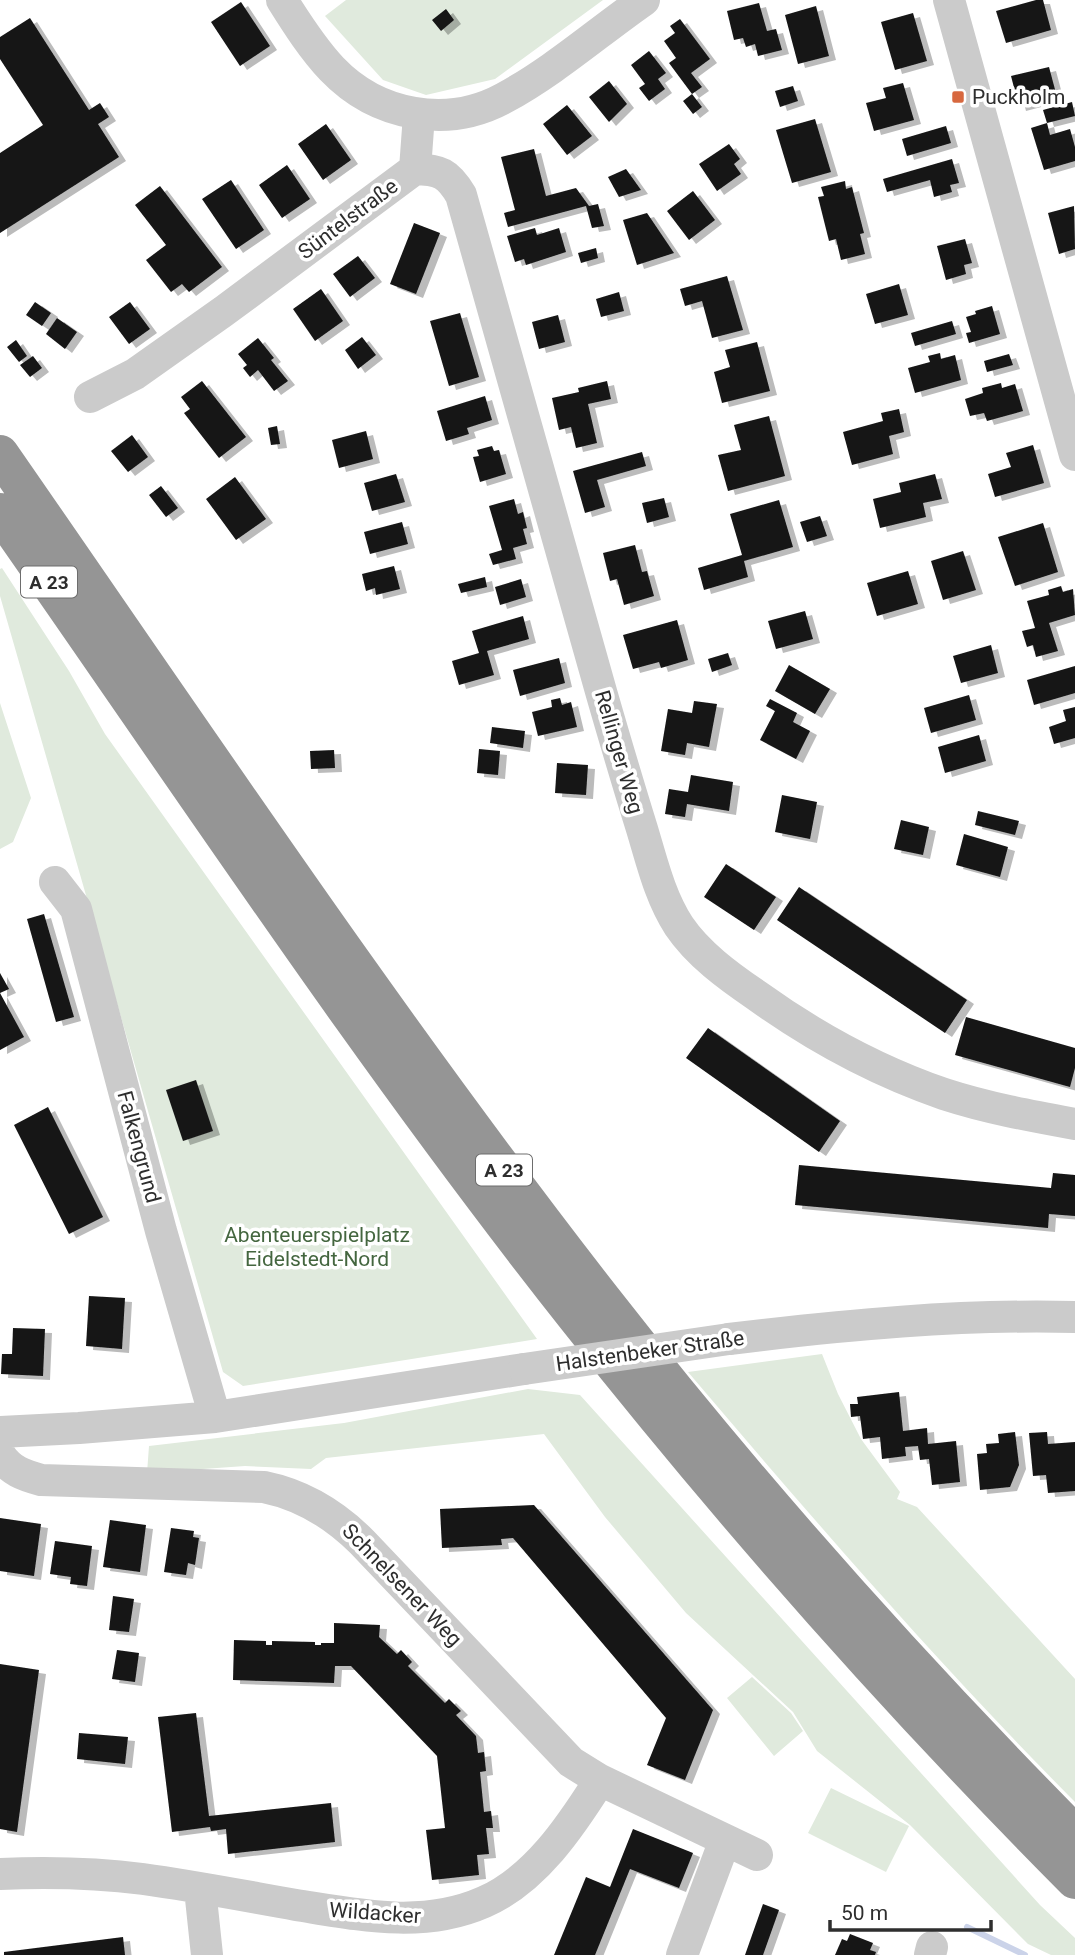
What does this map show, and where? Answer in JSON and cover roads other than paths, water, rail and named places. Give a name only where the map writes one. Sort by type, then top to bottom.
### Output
[{"type":"highway","name":"A 23","points":[[0,454],[406,1037],[604,1301],[751,1482],[877,1626],[1075,1833]]},
{"type":"highway","name":"A 23","points":[[0,512],[380,1056],[577,1318],[724,1497],[855,1648],[1075,1880]]},
{"type":"street","points":[[282,0],[306,37],[333,70],[363,94],[392,109],[419,115],[454,114],[481,108],[504,98],[644,0]]},
{"type":"street","points":[[948,0],[1075,455]]},
{"type":"street","name":"Süntelstraße","points":[[90,397],[135,374],[415,169],[419,115]]},
{"type":"street","name":"Rellinger Weg","points":[[415,169],[434,170],[451,178],[461,195],[621,760],[654,869],[668,906],[680,927],[704,955],[731,978],[787,1018],[847,1052],[944,1094],[1010,1112],[1075,1124]]},
{"type":"street","name":"Falkengrund","points":[[55,882],[76,909],[161,1231],[222,1416]]},
{"type":"street","name":"Halstenbeker Straße","points":[[222,1416],[524,1369],[827,1327],[985,1317],[1075,1317]]},
{"type":"street","points":[[0,1432],[222,1416]]},
{"type":"street","name":"Schnelsener Weg","points":[[0,1455],[8,1466],[22,1475],[41,1480],[264,1487],[282,1491],[318,1507],[341,1522],[362,1542],[570,1762],[600,1780]]},
{"type":"street","points":[[600,1780],[757,1855]]},
{"type":"street","name":"Wildacker","points":[[0,1874],[91,1875],[142,1879],[357,1915],[424,1918],[456,1912],[486,1902],[513,1885],[537,1863],[577,1817],[600,1780]]},
{"type":"street","points":[[682,1955],[725,1840]]},
{"type":"street","points":[[200,1889],[207,1955]]},
{"type":"waterway","points":[[967,1927],[1025,1955]]},
{"type":"place","name":"Puckholm","points":[[958,97]]},
{"type":"park label","name":"Abenteuerspielplatz Eidelstedt-Nord","points":[[317,1247]]}]
